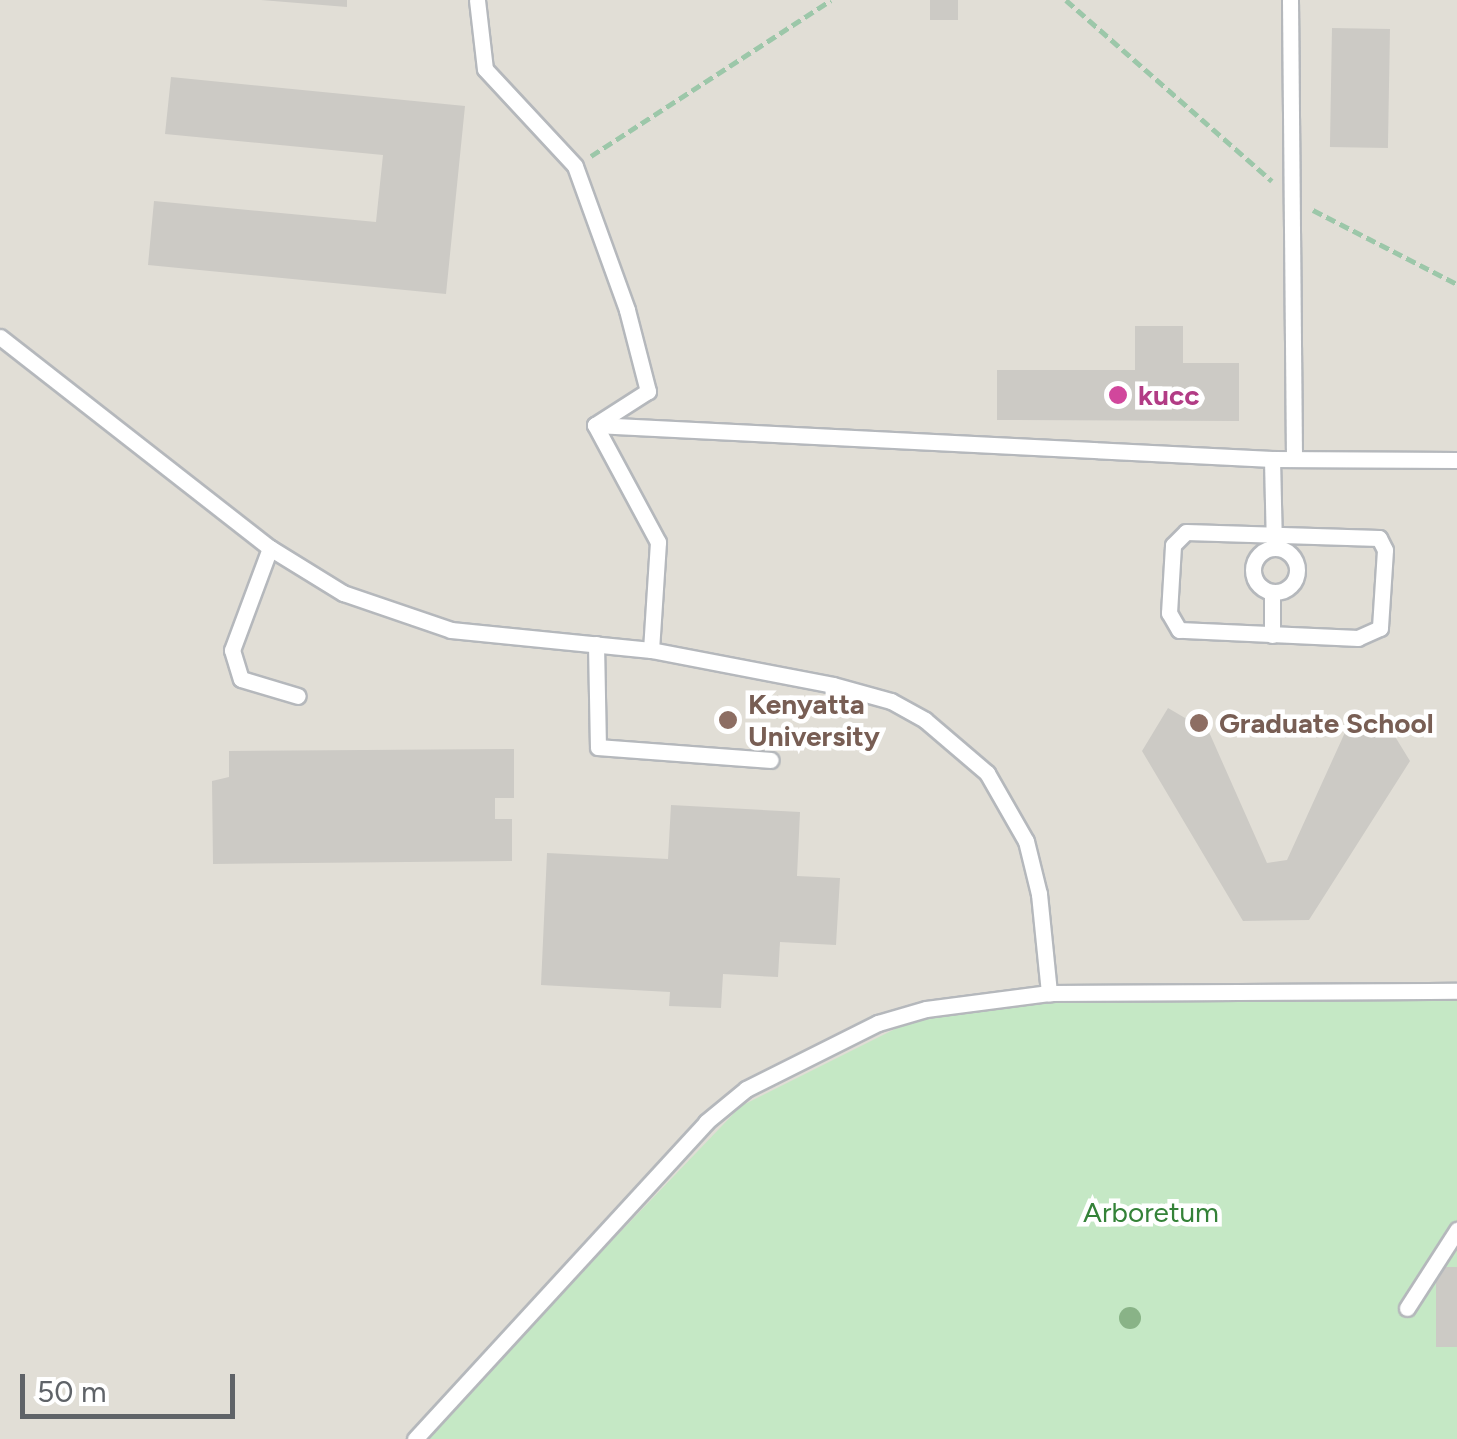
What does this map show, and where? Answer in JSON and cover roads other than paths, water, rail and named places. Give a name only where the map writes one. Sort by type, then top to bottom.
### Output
[{"type":"lane","points":[[477,0],[486,70],[576,166],[628,310],[648,391],[595,426]]},
{"type":"lane","points":[[1290,0],[1294,459]]},
{"type":"lane","points":[[0,337],[270,548],[342,594],[451,630],[651,650],[891,701],[958,745],[987,773],[1026,841],[1042,909],[1049,993]]},
{"type":"lane","points":[[595,426],[1272,459],[1457,460]]},
{"type":"lane","points":[[595,426],[658,542],[651,650]]},
{"type":"lane","points":[[1272,459],[1274,541],[1261,553],[1253,576],[1272,593],[1272,635]]},
{"type":"lane","points":[[1181,535],[1274,541],[1372,535],[1385,550],[1382,620],[1374,636],[1180,630],[1170,613],[1173,545],[1181,535]]},
{"type":"lane","points":[[1272,593],[1297,578],[1288,551],[1274,541]]},
{"type":"lane","points":[[270,548],[232,650],[240,679],[298,696]]},
{"type":"lane","points":[[596,644],[598,747],[614,753],[771,760]]},
{"type":"lane","points":[[415,1439],[706,1122],[746,1089],[878,1023],[926,1009],[1049,993],[1457,991]]},
{"type":"lane","points":[[1407,1308],[1457,1230]]},
{"type":"place","name":"kucc","points":[[1118,395]]},
{"type":"place","name":"Kenyatta University","points":[[728,720]]},
{"type":"place","name":"Graduate School","points":[[1199,723]]},
{"type":"park label","name":"Arboretum","points":[[1151,1212]]}]
